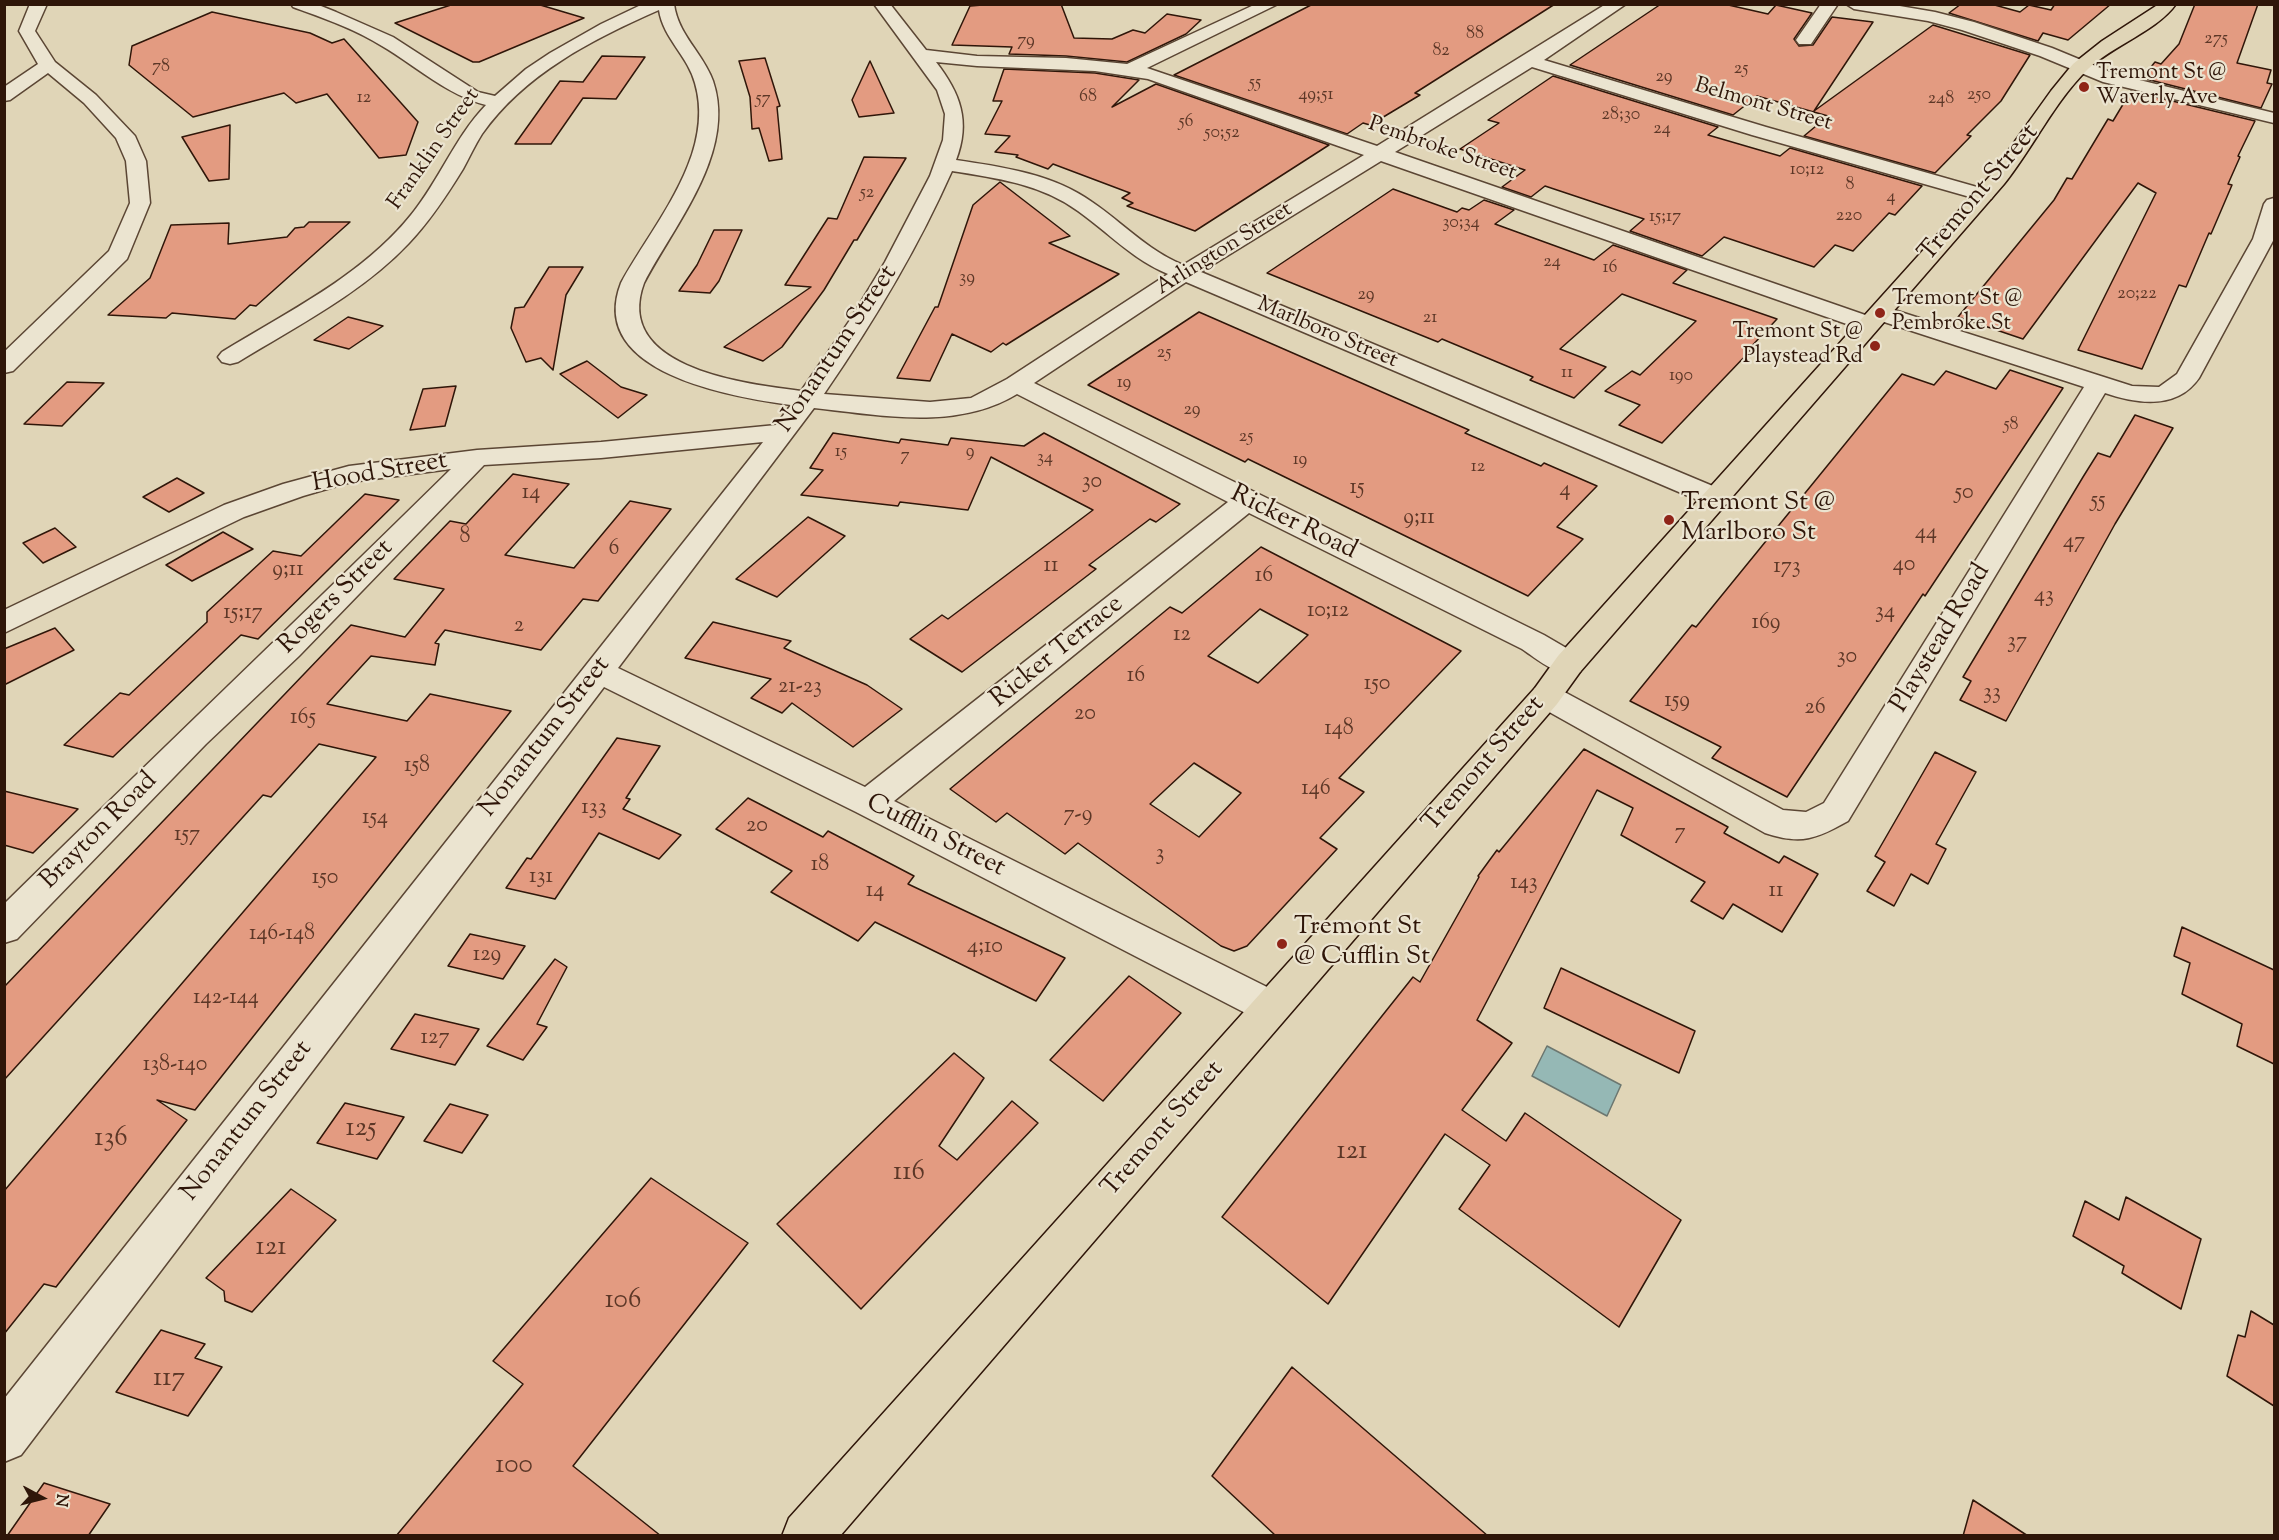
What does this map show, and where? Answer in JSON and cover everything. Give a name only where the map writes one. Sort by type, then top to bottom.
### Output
[{"type":"main road","name":"Tremont Street","points":[[807,1536],[1984,195],[2021,151],[2070,79],[2081,67],[2163,11],[2168,4]]},
{"type":"street","points":[[4,366],[119,255],[140,203],[136,161],[125,136],[90,99],[48,65],[27,31],[34,10],[39,4]]},
{"type":"street","points":[[299,4],[387,40],[472,96],[497,102]]},
{"type":"street","name":"Franklin Street","points":[[230,357],[346,285],[393,247],[431,205],[473,133],[497,102],[517,85],[608,27],[658,4]]},
{"type":"street","name":"Arlington Street","points":[[666,4],[666,18],[699,69],[708,99],[707,123],[692,180],[678,209],[636,274],[624,306],[630,327],[647,350],[671,367],[709,381],[807,399],[926,411],[949,410],[980,403],[1016,384],[1183,274],[1530,61],[1618,4]]},
{"type":"street","points":[[1131,69],[1270,4]]},
{"type":"street","points":[[1805,40],[1830,4]]},
{"type":"street","points":[[1854,4],[1930,10],[2136,86],[2274,118]]},
{"type":"street","name":"Nonantum Street","points":[[4,1438],[784,432],[885,285],[906,247],[945,164],[953,142],[956,124],[951,101],[943,85],[918,54],[887,5]]},
{"type":"street","name":"Pembroke Street","points":[[918,54],[990,62],[1131,69],[1875,319]]},
{"type":"street","name":"Belmont Street","points":[[1530,61],[1760,131],[1984,195]]},
{"type":"street","name":"Pembroke Street","points":[[943,85],[953,74],[990,62]]},
{"type":"street","points":[[11,92],[48,65]]},
{"type":"street","points":[[11,92],[69,82]]},
{"type":"street","name":"Marlboro Street","points":[[945,164],[1009,175],[1061,191],[1084,205],[1138,251],[1183,274],[1717,498]]},
{"type":"street","points":[[1875,319],[2129,393],[2153,396],[2175,391],[2187,378],[2264,239],[2274,204]]},
{"type":"street","name":"Ricker Road","points":[[1016,384],[1533,642],[1557,680]]},
{"type":"street","name":"Playstead Road","points":[[1557,680],[1777,823],[1810,826],[1836,812],[2098,384]]},
{"type":"street","name":"Hood Street","points":[[4,623],[234,511],[293,490],[350,474],[477,458],[602,450],[784,432]]},
{"type":"street","name":"Rogers Street","points":[[195,735],[288,648],[477,458]]},
{"type":"street","name":"Ricker Terrace","points":[[868,803],[1247,501]]},
{"type":"street","name":"Cufflin Street","points":[[598,671],[868,803],[1270,1007]]},
{"type":"street","name":"Brayton Road","points":[[4,928],[195,735]]},
{"type":"water","points":[[1547,1046],[1621,1085],[1607,1116],[1532,1076]]},
{"type":"building","points":[[454,4],[537,4],[584,18],[479,62],[473,62],[395,23]]},
{"type":"building","points":[[1061,4],[1074,38],[1112,39],[1133,30],[1145,33],[1167,14],[1201,20],[1186,34],[1127,62],[1066,56],[1009,54],[1012,47],[952,45],[970,6]]},
{"type":"building","points":[[1313,4],[1555,4],[1415,93],[1420,95],[1370,125],[1363,123],[1347,134],[1174,75]]},
{"type":"building","points":[[1661,4],[1724,4],[1768,14],[1776,5],[1812,13],[1794,39],[1799,46],[1813,45],[1832,17],[1873,22],[1814,111],[1933,25],[2030,55],[2001,101],[1967,135],[1971,136],[1935,173],[1804,136],[1828,116],[1757,96],[1733,115],[1570,65]]},
{"type":"building","points":[[1961,4],[1991,4],[2020,12],[2029,5],[2051,10],[2055,4],[2111,4],[2068,40],[2043,33],[2038,41],[1949,13]]},
{"type":"building","points":[[2195,4],[2258,4],[2237,63],[2271,70],[2267,83],[2272,84],[2261,108],[2142,78],[2155,62],[2161,64],[2179,44]]},
{"type":"building","points":[[212,12],[310,33],[332,43],[344,39],[418,122],[406,155],[379,158],[327,94],[296,103],[284,93],[193,117],[129,65],[132,46]]},
{"type":"building","points":[[602,56],[645,57],[616,99],[583,98],[551,144],[515,144],[560,81],[583,82]]},
{"type":"building","points":[[765,58],[780,106],[777,107],[782,159],[769,161],[759,128],[752,129],[750,97],[739,61]]},
{"type":"building","points":[[870,61],[894,113],[859,117],[852,100]]},
{"type":"building","points":[[1004,69],[1095,73],[1139,80],[1112,107],[1156,84],[1329,145],[1195,231],[1127,206],[1133,203],[1122,198],[1130,193],[1053,164],[1048,169],[1016,157],[1018,155],[995,152],[1010,136],[985,134],[1002,101],[993,101]]},
{"type":"building","points":[[1553,76],[1718,127],[1708,135],[1780,156],[1790,148],[1922,186],[1895,215],[1889,213],[1853,251],[1835,245],[1814,267],[1724,237],[1702,256],[1630,231],[1644,219],[1545,186],[1531,197],[1502,187],[1525,170],[1460,149],[1499,123],[1488,120]]},
{"type":"building","points":[[2131,91],[2255,121],[2238,156],[2240,157],[2228,184],[2232,185],[2211,234],[2209,233],[2186,287],[2179,285],[2142,369],[2078,350],[2156,193],[2138,183],[2023,339],[1958,317],[2054,200],[2067,178],[2072,179],[2108,119],[2113,121]]},
{"type":"building","points":[[230,125],[229,179],[209,181],[182,137]]},
{"type":"building","points":[[864,157],[906,158],[857,240],[854,240],[824,290],[782,347],[763,361],[724,347],[811,287],[785,285],[828,218],[837,219]]},
{"type":"building","points":[[1000,182],[1070,236],[1049,243],[1119,274],[1006,345],[1003,343],[991,352],[952,334],[930,381],[897,378],[935,307],[938,307],[973,205]]},
{"type":"building","points":[[1393,189],[1457,212],[1462,208],[1469,210],[1484,200],[1514,210],[1495,224],[1594,260],[1613,245],[1687,270],[1673,283],[1777,319],[1748,350],[1750,351],[1662,443],[1619,425],[1640,405],[1605,391],[1632,371],[1640,375],[1696,321],[1622,294],[1560,349],[1606,367],[1574,398],[1530,380],[1533,377],[1442,339],[1438,342],[1267,273]]},
{"type":"building","points":[[309,222],[350,222],[256,306],[250,305],[235,319],[172,313],[166,318],[108,315],[150,278],[171,225],[229,223],[228,244],[287,237],[295,228],[304,227]]},
{"type":"building","points":[[714,230],[742,230],[719,281],[710,293],[679,291],[697,265]]},
{"type":"building","points":[[549,267],[583,267],[566,295],[553,370],[541,358],[526,362],[511,328],[515,308],[524,307]]},
{"type":"building","points":[[1199,312],[1469,430],[1465,433],[1541,466],[1544,463],[1597,486],[1557,527],[1583,539],[1528,596],[1248,459],[1245,462],[1088,385]]},
{"type":"building","points":[[348,317],[383,326],[349,349],[314,340]]},
{"type":"building","points":[[587,361],[621,387],[647,395],[618,418],[560,374]]},
{"type":"building","points":[[2010,370],[2063,388],[1925,596],[1923,594],[1787,797],[1712,758],[1721,747],[1630,701],[1692,625],[1696,627],[1902,374],[1934,385],[1946,371],[1996,389]]},
{"type":"building","points":[[67,382],[104,383],[62,426],[24,424]]},
{"type":"building","points":[[456,386],[445,426],[410,430],[423,389]]},
{"type":"building","points":[[2135,415],[2173,428],[2115,524],[2006,721],[1960,700],[1971,681],[1963,677],[2083,477],[2098,453],[2110,457]]},
{"type":"building","points":[[833,433],[899,443],[901,439],[948,445],[951,438],[1024,446],[1044,433],[1180,504],[1156,522],[1150,519],[1089,565],[1096,569],[962,672],[910,639],[942,615],[948,619],[1093,510],[991,457],[968,510],[900,502],[898,506],[801,495],[823,470],[810,468]]},
{"type":"building","points":[[513,474],[569,484],[505,555],[574,568],[630,501],[671,509],[598,601],[583,599],[541,650],[445,630],[435,643],[439,644],[435,665],[371,656],[327,704],[407,721],[430,694],[511,711],[195,1110],[157,1100],[187,1120],[56,1287],[44,1284],[4,1334],[4,1191],[376,757],[319,744],[271,797],[263,795],[4,1080],[4,987],[351,625],[405,637],[444,589],[394,579],[450,521],[466,524]]},
{"type":"building","points":[[177,478],[204,493],[169,512],[143,497]]},
{"type":"building","points":[[365,494],[399,500],[258,639],[241,635],[113,757],[64,745],[120,693],[129,695],[207,622],[207,612],[273,551],[301,556]]},
{"type":"building","points":[[808,517],[845,536],[777,597],[736,579]]},
{"type":"building","points":[[55,528],[76,547],[43,563],[23,543]]},
{"type":"building","points":[[223,532],[253,549],[192,581],[166,565]]},
{"type":"building","points":[[1261,547],[1461,651],[1339,778],[1364,792],[1320,838],[1337,849],[1247,946],[1234,951],[1221,946],[1078,843],[1065,854],[1007,813],[996,822],[950,789],[1170,607],[1182,613]],"holes":[[[1260,609],[1308,635],[1258,683],[1208,656]],[[1194,763],[1241,793],[1199,837],[1150,804]]]},
{"type":"building","points":[[713,622],[791,641],[784,648],[867,685],[902,709],[853,747],[792,703],[782,713],[751,698],[771,679],[685,658]]},
{"type":"building","points":[[55,628],[74,650],[4,685],[4,649]]},
{"type":"building","points":[[617,738],[660,746],[626,798],[630,799],[623,809],[681,835],[659,859],[599,833],[555,899],[506,888],[527,858],[531,859]]},
{"type":"building","points":[[1584,749],[1728,827],[1724,833],[1779,863],[1784,856],[1818,874],[1782,932],[1733,904],[1723,919],[1691,901],[1705,882],[1621,835],[1633,808],[1597,790],[1477,1020],[1512,1043],[1462,1110],[1506,1141],[1525,1113],[1681,1220],[1619,1327],[1459,1209],[1490,1165],[1445,1134],[1328,1304],[1222,1217],[1413,977],[1420,982],[1478,876],[1497,850],[1499,852]]},
{"type":"building","points":[[1935,752],[1976,772],[1936,844],[1946,849],[1928,884],[1911,874],[1894,906],[1867,891],[1885,862],[1875,856]]},
{"type":"building","points":[[4,791],[78,809],[33,853],[4,845]]},
{"type":"building","points":[[748,798],[823,837],[828,831],[914,876],[908,884],[1065,958],[1036,1001],[875,922],[858,941],[771,892],[792,871],[716,829]]},
{"type":"building","points":[[2182,927],[2274,970],[2274,1064],[2237,1046],[2242,1024],[2182,994],[2190,963],[2174,956]]},
{"type":"building","points":[[470,934],[525,946],[503,979],[448,966]]},
{"type":"building","points":[[555,959],[567,967],[537,1024],[547,1027],[523,1060],[487,1046]]},
{"type":"building","points":[[1561,968],[1695,1031],[1679,1073],[1544,1008]]},
{"type":"building","points":[[1129,976],[1181,1013],[1103,1101],[1050,1060]]},
{"type":"building","points":[[415,1014],[479,1029],[455,1065],[391,1049]]},
{"type":"building","points":[[954,1053],[984,1078],[939,1146],[957,1160],[1012,1101],[1038,1123],[861,1309],[777,1224]]},
{"type":"building","points":[[345,1103],[404,1117],[377,1159],[317,1143]]},
{"type":"building","points":[[450,1104],[488,1115],[462,1153],[424,1141]]},
{"type":"building","points":[[651,1178],[748,1243],[573,1466],[661,1536],[396,1536],[523,1384],[493,1361]]},
{"type":"building","points":[[291,1189],[336,1220],[252,1312],[225,1301],[224,1291],[206,1278]]},
{"type":"building","points":[[2126,1197],[2201,1239],[2181,1309],[2122,1273],[2124,1266],[2073,1236],[2085,1201],[2119,1220]]},
{"type":"building","points":[[2251,1311],[2274,1325],[2274,1406],[2227,1376],[2238,1335],[2245,1337]]},
{"type":"building","points":[[161,1330],[205,1344],[195,1358],[222,1367],[188,1416],[116,1392]]},
{"type":"building","points":[[1292,1367],[1488,1536],[1276,1536],[1212,1476]]},
{"type":"building","points":[[44,1483],[110,1504],[88,1536],[7,1536]]},
{"type":"building","points":[[1973,1500],[2028,1536],[1963,1536]]},
{"type":"place","name":"Tremont St @ Waverly Ave","points":[[2084,87]]},
{"type":"place","name":"Tremont St @ Pembroke St","points":[[1880,313]]},
{"type":"place","name":"Tremont St @ Playstead Rd","points":[[1875,346]]},
{"type":"place","name":"Tremont St @ Marlboro St","points":[[1669,520]]},
{"type":"place","name":"Tremont St @ Cufflin St","points":[[1282,944]]}]
